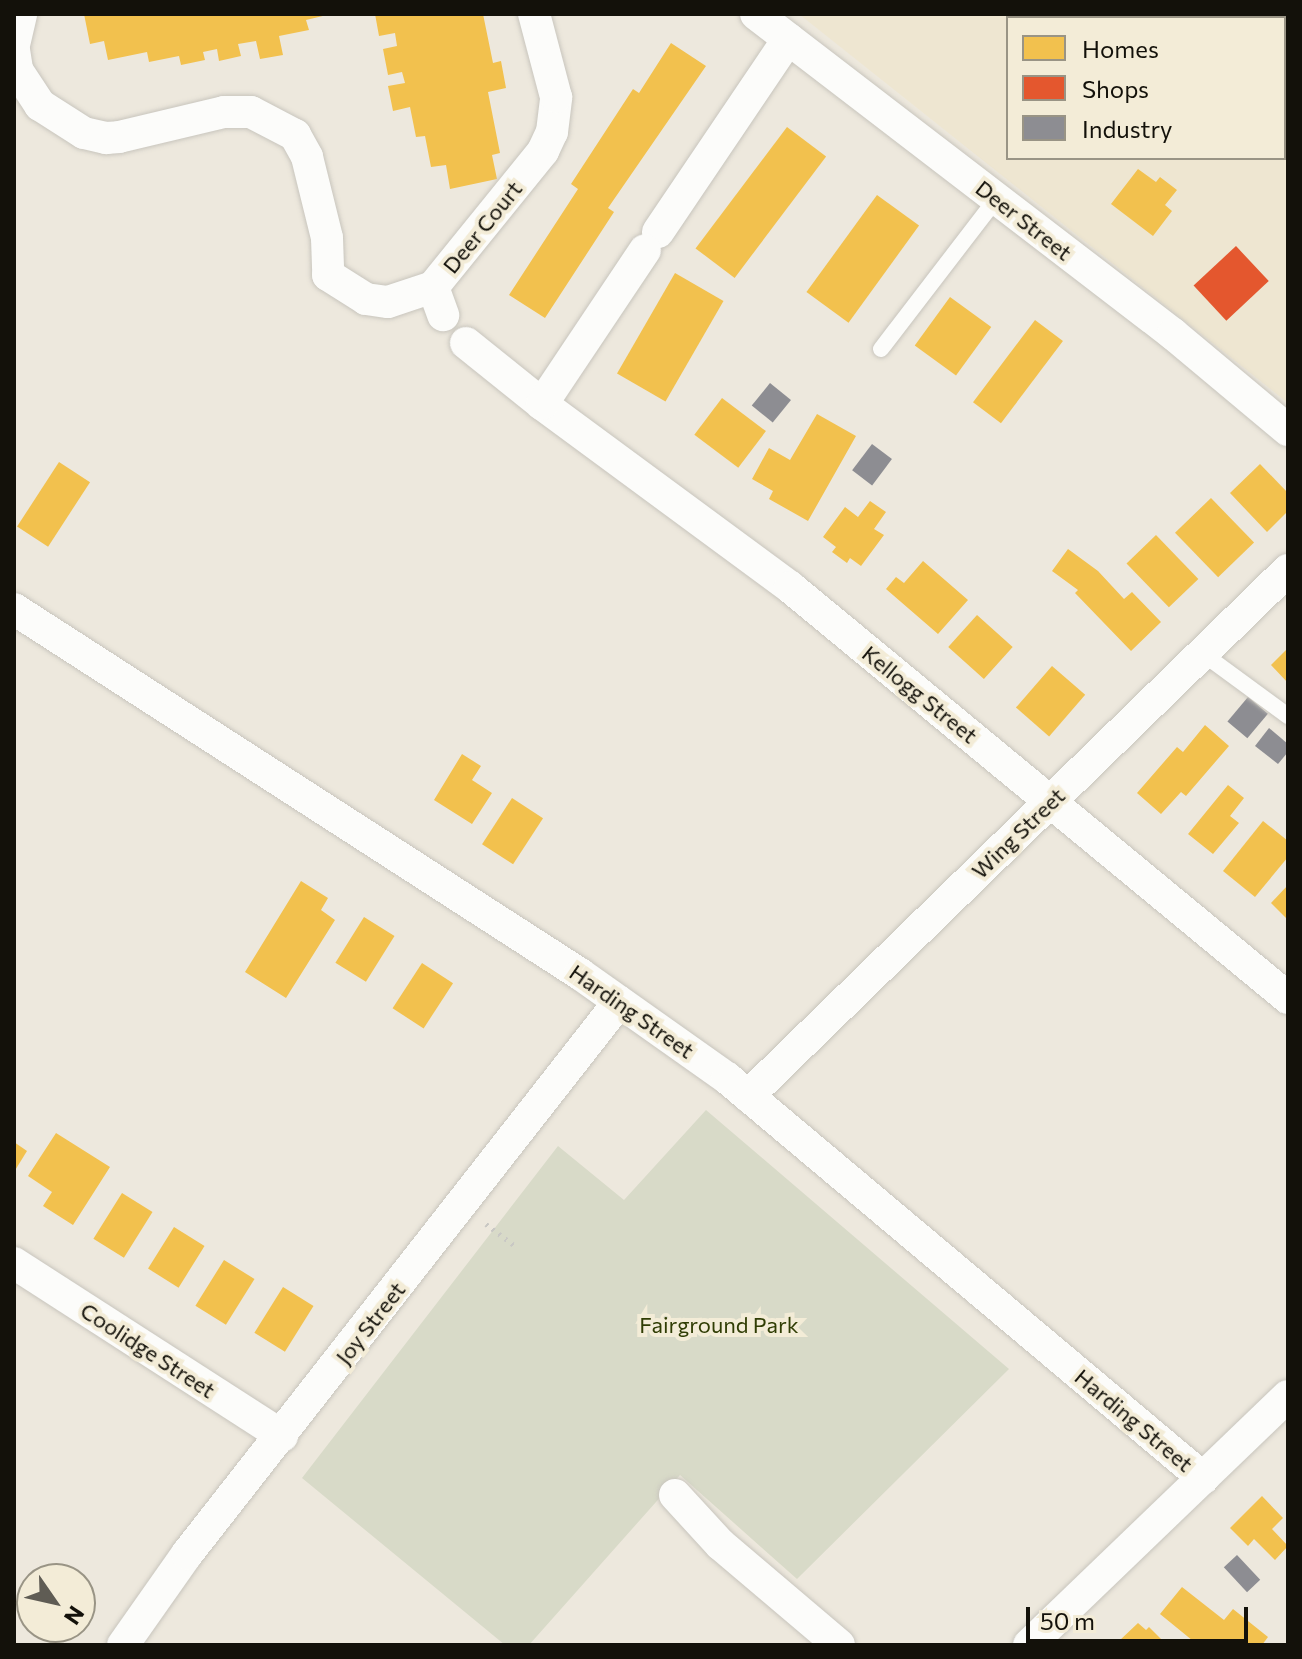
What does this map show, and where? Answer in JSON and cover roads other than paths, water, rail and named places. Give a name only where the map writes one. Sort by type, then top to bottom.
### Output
[{"type":"street","name":"Deer Court","points":[[21,14],[14,48],[25,87],[40,105],[84,133],[106,138],[119,137],[224,112],[251,112],[295,135],[307,157],[327,238],[328,275],[345,289],[388,302],[438,301],[543,151],[552,132],[556,97],[534,14]]},
{"type":"street","name":"Deer Street","points":[[756,14],[1173,334],[1288,430]]},
{"type":"street","points":[[542,404],[788,39]]},
{"type":"street","name":"Kellogg Street","points":[[466,343],[542,404],[790,587],[1288,998]]},
{"type":"street","name":"Wing Street","points":[[748,1096],[1288,570]]},
{"type":"street","name":"Harding Street","points":[[14,609],[333,812],[619,1002],[748,1096],[1203,1478]]},
{"type":"street","name":"Joy Street","points":[[123,1645],[187,1554],[619,1002]]},
{"type":"street","name":"Coolidge Street","points":[[14,1263],[282,1436]]},
{"type":"street","points":[[1029,1645],[1288,1396]]},
{"type":"street","points":[[675,1495],[756,1577],[839,1645]]},
{"type":"lane","points":[[881,349],[996,199]]},
{"type":"lane","points":[[1202,653],[1288,716]]},
{"type":"park label","name":"Fairground Park","points":[[719,1325]]}]
